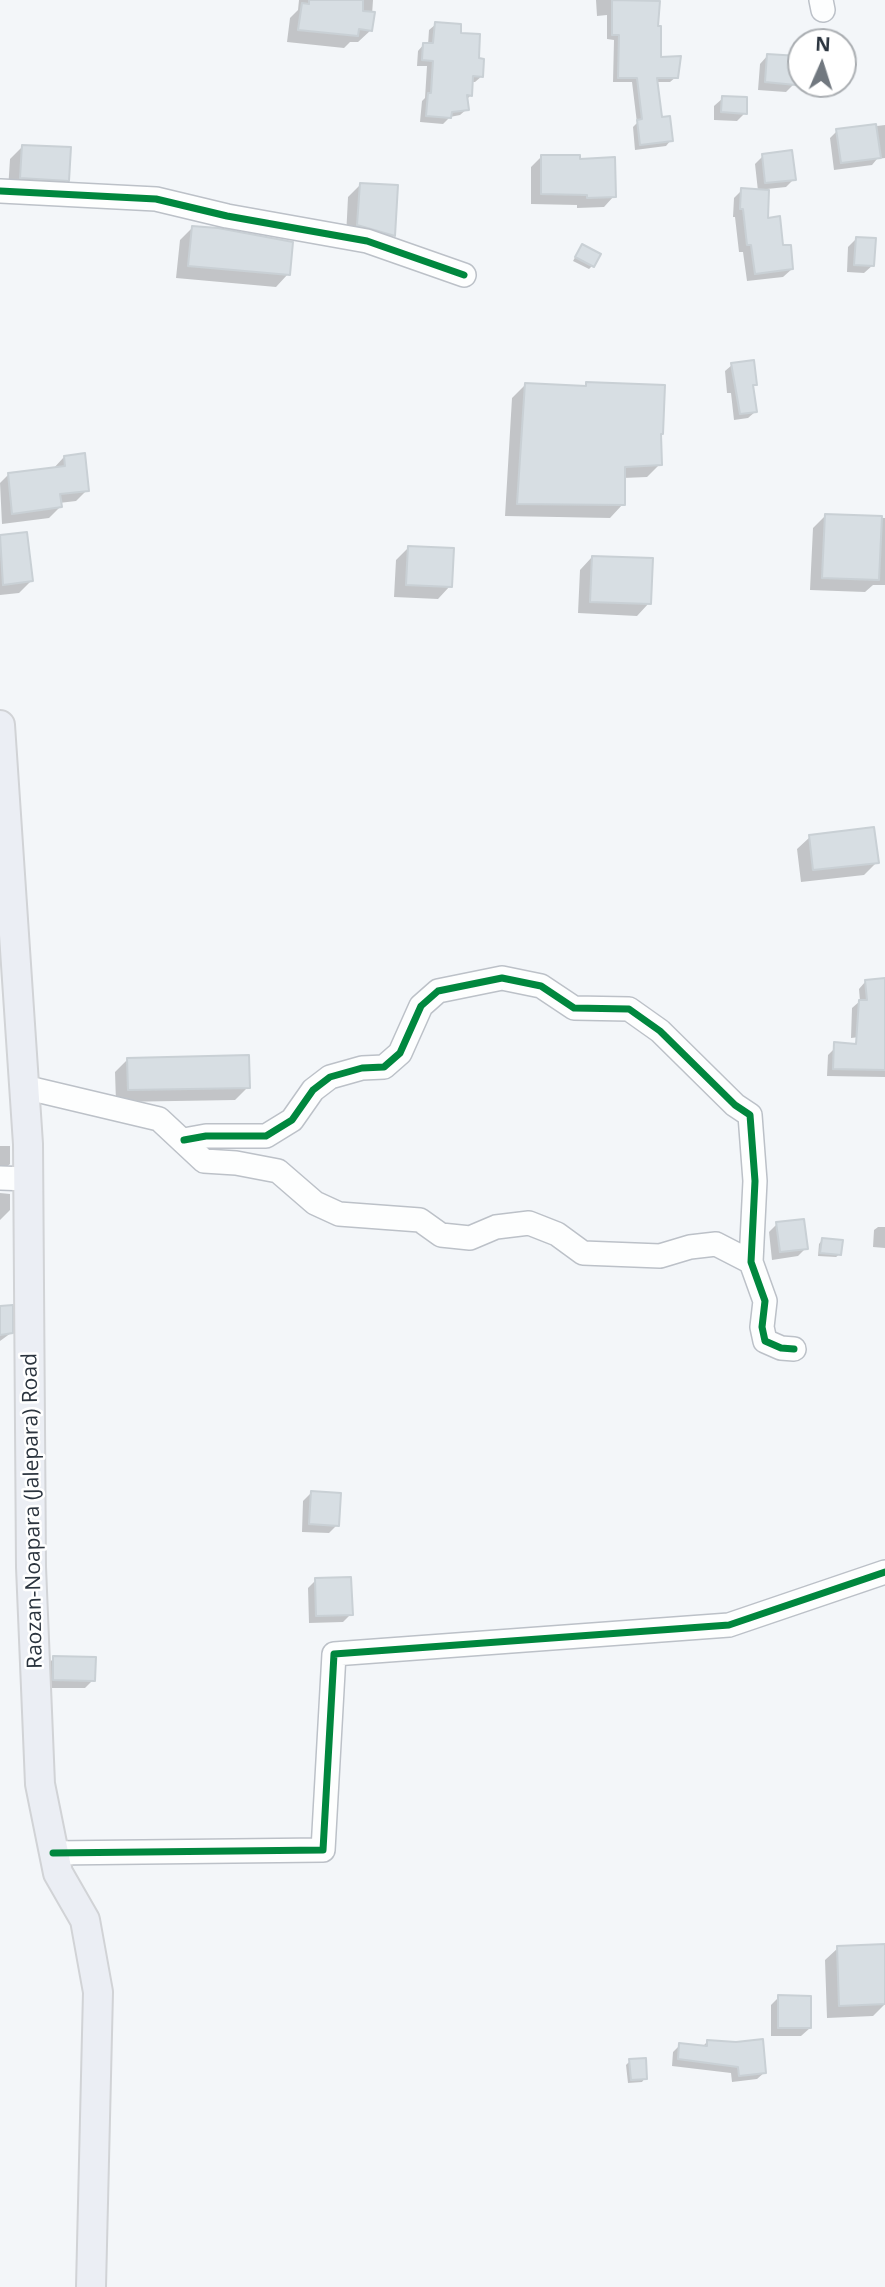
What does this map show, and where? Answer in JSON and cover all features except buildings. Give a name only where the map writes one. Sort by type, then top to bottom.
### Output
[{"type":"main road","name":"Raozan-Noapara (Jalepara) Road","points":[[0,726],[29,1179],[31,1567],[40,1784],[58,1873],[85,1920],[98,1992],[91,2287]]},
{"type":"street","points":[[0,191],[156,199],[227,216],[367,241],[464,275]]},
{"type":"street","points":[[184,1140],[206,1136],[266,1136],[292,1120],[313,1090],[330,1077],[362,1068],[384,1067],[400,1053],[421,1006],[438,992],[502,978],[541,986],[575,1008],[629,1009],[660,1031],[735,1105],[750,1115],[755,1181],[751,1262],[765,1301],[762,1328],[765,1341],[781,1348],[794,1349]]},
{"type":"street","points":[[24,1087],[159,1119],[204,1161],[236,1163],[278,1171],[315,1203],[339,1214],[420,1220],[441,1236],[470,1238],[496,1227],[529,1223],[557,1234],[583,1253],[660,1256],[690,1247],[716,1244],[751,1262]]},
{"type":"street","points":[[0,1178],[29,1179]]},
{"type":"street","points":[[53,1853],[323,1850],[334,1654],[729,1625],[885,1572]]},
{"type":"cycle path","points":[[0,191],[156,199],[227,216],[367,241],[464,275]]},
{"type":"cycle path","points":[[184,1140],[206,1136],[266,1136],[292,1120],[313,1090],[330,1077],[362,1068],[384,1067],[400,1053],[421,1006],[438,991],[502,978],[541,986],[574,1008],[629,1009],[660,1031],[735,1105],[750,1115],[755,1181],[751,1262],[765,1301],[762,1327],[765,1341],[781,1348],[794,1349]]},
{"type":"cycle path","points":[[53,1853],[323,1850],[334,1654],[729,1625],[885,1572]]}]
